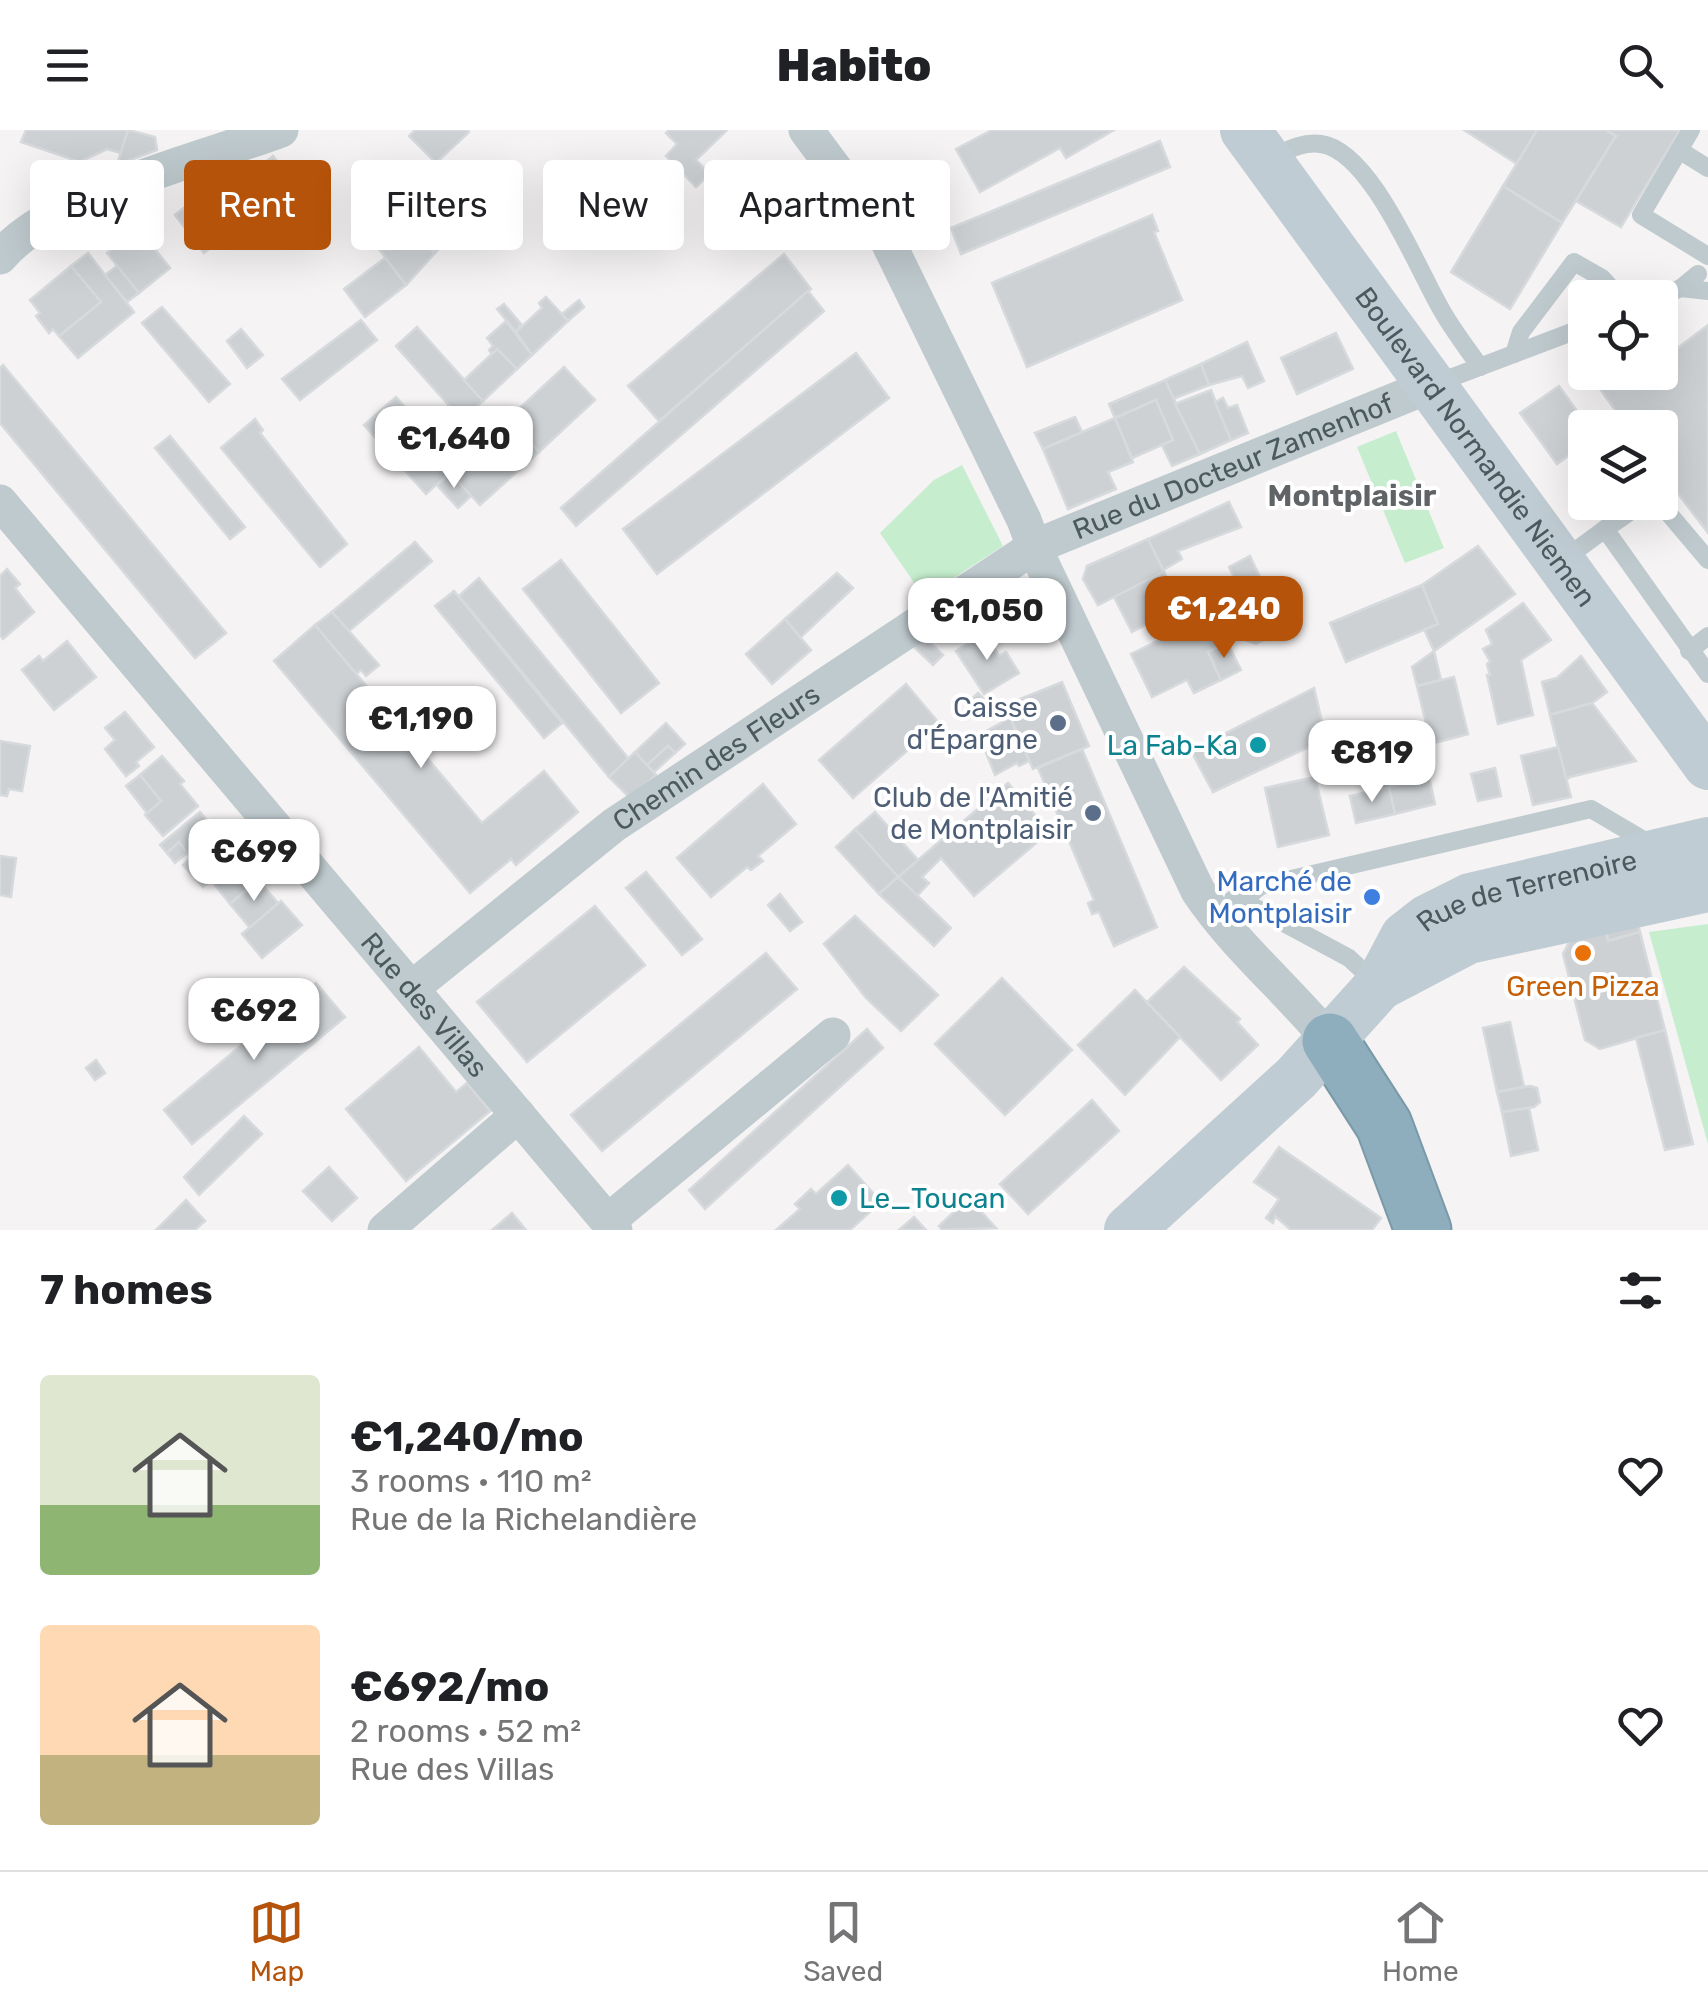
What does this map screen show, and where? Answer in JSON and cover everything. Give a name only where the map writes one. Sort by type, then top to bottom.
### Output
[{"type":"highway","points":[[1330,1042],[1384,1124],[1423,1230]]},
{"type":"street","points":[[0,256],[34,226],[74,207],[147,175],[281,130]]},
{"type":"street","points":[[806,130],[885,236],[1034,547],[1220,904],[1330,1042]]},
{"type":"street","name":"Boulevard Normandie Niemen","points":[[1256,145],[1559,563],[1707,756]]},
{"type":"street","name":"Rue du Docteur Zamenhof","points":[[1034,547],[1432,385]]},
{"type":"street","name":"Rue des Villas","points":[[0,502],[612,1226]]},
{"type":"street","name":"Chemin des Fleurs","points":[[412,988],[614,825],[1034,547]]},
{"type":"street","name":"Rue de Terrenoire","points":[[1130,1230],[1296,1078],[1380,986],[1405,937],[1428,918],[1470,898],[1686,848]]},
{"type":"street","name":"Rue de Terrenoire","points":[[1380,986],[1468,940],[1708,886]]},
{"type":"street","points":[[612,1226],[833,1035]]},
{"type":"street","points":[[385,1230],[518,1115]]},
{"type":"lane","points":[[1691,130],[1641,215],[1708,256]]},
{"type":"lane","points":[[1256,145],[1322,144],[1340,150],[1364,173],[1442,312],[1480,367]]},
{"type":"lane","points":[[1679,150],[1708,168]]},
{"type":"lane","points":[[1514,354],[1521,332],[1574,262],[1604,280]]},
{"type":"lane","points":[[1678,289],[1698,274]]},
{"type":"lane","points":[[1681,288],[1708,291]]},
{"type":"lane","points":[[1432,385],[1568,333]]},
{"type":"lane","points":[[1559,563],[1618,520]]},
{"type":"lane","points":[[1675,520],[1708,560]]},
{"type":"lane","points":[[1605,529],[1708,674]]},
{"type":"lane","points":[[1689,650],[1708,636]]},
{"type":"lane","points":[[1220,904],[1262,886],[1591,809],[1686,848]]},
{"type":"lane","points":[[1220,904],[1349,958],[1380,986]]},
{"type":"green space","points":[[1396,431],[1444,548],[1405,563],[1357,447]]},
{"type":"green space","points":[[962,465],[1003,546],[924,597],[880,533],[934,480]]},
{"type":"green space","points":[[1708,924],[1708,1144],[1649,932]]},
{"type":"building","points":[[26,130],[128,130],[121,153],[107,149],[84,160],[21,142]]},
{"type":"building","points":[[128,130],[155,137],[157,150],[119,160]]},
{"type":"building","points":[[415,130],[469,132],[439,160],[433,160],[409,136]]},
{"type":"building","points":[[727,130],[696,160],[704,168],[704,180],[696,187],[684,175],[684,160],[670,160],[666,156],[677,144],[666,133]]},
{"type":"building","points":[[992,130],[1114,130],[1066,158],[1060,148],[980,192],[956,149]]},
{"type":"building","points":[[1464,130],[1537,130],[1517,164]]},
{"type":"building","points":[[1537,130],[1606,130],[1616,136],[1562,223],[1503,186]]},
{"type":"building","points":[[1606,130],[1680,130],[1621,227],[1576,201],[1616,136]]},
{"type":"building","points":[[1160,141],[1170,167],[961,254],[951,228]]},
{"type":"building","points":[[1503,186],[1562,223],[1510,309],[1451,272]]},
{"type":"building","points":[[184,208],[184,227],[175,215]]},
{"type":"building","points":[[1152,215],[1158,231],[1154,232],[1182,300],[1027,367],[992,283]]},
{"type":"building","points":[[156,250],[170,268],[139,293],[107,253]]},
{"type":"building","points":[[380,250],[435,253],[406,285]]},
{"type":"building","points":[[88,253],[134,312],[78,358],[59,336],[101,302],[71,266]]},
{"type":"building","points":[[784,254],[811,289],[659,421],[628,386]]},
{"type":"building","points":[[385,258],[406,285],[365,317],[344,289]]},
{"type":"building","points":[[71,266],[101,302],[59,336],[53,329],[49,333],[30,300]]},
{"type":"building","points":[[117,266],[139,293],[127,302],[105,275]]},
{"type":"building","points":[[808,291],[824,311],[576,526],[561,508]]},
{"type":"building","points":[[546,297],[568,321],[532,355],[516,332],[542,308],[539,303]]},
{"type":"building","points":[[579,300],[584,307],[568,321],[562,314]]},
{"type":"building","points":[[504,304],[521,324],[516,332],[497,309]]},
{"type":"building","points":[[162,307],[230,384],[209,402],[142,323]]},
{"type":"building","points":[[361,320],[377,340],[300,400],[282,379]]},
{"type":"building","points":[[506,321],[532,355],[517,369],[497,349],[492,354],[489,350],[493,346],[487,338]]},
{"type":"building","points":[[1708,325],[1708,533],[1678,494],[1678,410],[1615,410],[1601,390],[1678,390],[1678,348]]},
{"type":"building","points":[[417,327],[483,401],[462,420],[396,346]]},
{"type":"building","points":[[241,329],[263,355],[247,368],[227,341]]},
{"type":"building","points":[[1336,333],[1353,369],[1297,394],[1281,358]]},
{"type":"building","points":[[1247,342],[1264,381],[1248,388],[1242,376],[1209,385],[1201,364]]},
{"type":"building","points":[[497,349],[517,369],[483,401],[464,380]]},
{"type":"building","points":[[856,353],[889,398],[657,574],[623,529]]},
{"type":"building","points":[[1201,364],[1209,385],[1173,399],[1165,380]]},
{"type":"building","points":[[3,365],[226,633],[195,658],[0,423]]},
{"type":"building","points":[[564,367],[595,400],[539,452],[508,419]]},
{"type":"building","points":[[1165,380],[1200,454],[1172,466],[1162,445],[1173,440],[1156,400],[1115,418],[1109,404]]},
{"type":"building","points":[[1559,386],[1576,410],[1568,410],[1568,456],[1557,464],[1520,413]]},
{"type":"building","points":[[1211,390],[1231,440],[1200,454],[1175,404]]},
{"type":"building","points":[[396,397],[457,466],[426,494],[364,425]]},
{"type":"building","points":[[1223,398],[1228,408],[1237,405],[1248,433],[1231,440],[1215,402]]},
{"type":"building","points":[[1156,400],[1173,440],[1132,458],[1115,418]]},
{"type":"building","points":[[1075,417],[1082,432],[1043,449],[1035,433]]},
{"type":"building","points":[[1115,418],[1133,462],[1108,472],[1116,489],[1068,509],[1043,449]]},
{"type":"building","points":[[255,419],[263,430],[260,433],[347,544],[320,567],[221,448]]},
{"type":"building","points":[[508,419],[539,452],[480,505],[450,473]]},
{"type":"building","points":[[170,436],[245,527],[230,539],[155,448]]},
{"type":"building","points":[[450,473],[471,496],[458,508],[437,485]]},
{"type":"building","points":[[1229,502],[1241,527],[1178,551],[1182,559],[1163,570],[1148,539]]},
{"type":"building","points":[[1148,539],[1164,572],[1098,605],[1083,579],[1087,566]]},
{"type":"building","points":[[415,542],[432,561],[349,631],[332,612]]},
{"type":"building","points":[[1478,546],[1515,594],[1434,651],[1424,629],[1438,624],[1422,585]]},
{"type":"building","points":[[1250,556],[1265,588],[1244,598],[1229,567]]},
{"type":"building","points":[[561,560],[659,683],[621,713],[523,589]]},
{"type":"building","points":[[7,569],[20,584],[15,588],[34,612],[3,639],[0,576]]},
{"type":"building","points":[[1164,572],[1180,606],[1132,632],[1114,597]]},
{"type":"building","points":[[837,573],[853,588],[800,638],[785,619]]},
{"type":"building","points":[[479,578],[629,759],[609,777],[459,596]]},
{"type":"building","points":[[1422,585],[1438,624],[1346,662],[1330,623]]},
{"type":"building","points":[[1265,588],[1278,617],[1208,652],[1221,680],[1194,693],[1187,680],[1152,697],[1131,654]]},
{"type":"building","points":[[454,591],[562,723],[544,738],[435,606]]},
{"type":"building","points":[[1523,603],[1551,640],[1521,660],[1533,715],[1498,724],[1487,675],[1490,661],[1483,649],[1492,644],[1486,630]]},
{"type":"building","points":[[332,612],[379,665],[366,676],[361,670],[356,674],[315,625]]},
{"type":"building","points":[[1278,617],[1284,630],[1256,644],[1237,637]]},
{"type":"building","points":[[785,619],[811,650],[772,684],[746,654]]},
{"type":"building","points":[[315,625],[482,823],[544,771],[578,812],[516,865],[511,859],[470,893],[274,661]]},
{"type":"building","points":[[985,632],[999,656],[1006,652],[1019,673],[984,694],[956,651]]},
{"type":"building","points":[[923,636],[943,655],[933,665],[913,646]]},
{"type":"building","points":[[67,641],[96,677],[54,710],[22,670],[39,656],[43,661]]},
{"type":"building","points":[[1227,642],[1241,670],[1221,680],[1208,652]]},
{"type":"building","points":[[1434,651],[1441,680],[1417,686],[1412,667]]},
{"type":"building","points":[[1581,656],[1607,692],[1592,703],[1550,715],[1542,682],[1557,678]]},
{"type":"building","points":[[1454,677],[1468,734],[1431,744],[1417,686]]},
{"type":"building","points":[[1062,682],[1089,746],[1033,769],[1005,705]]},
{"type":"building","points":[[906,684],[939,723],[853,798],[819,760]]},
{"type":"building","name":"La Fab-Ka","points":[[1314,688],[1326,739],[1213,792],[1191,751]]},
{"type":"building","points":[[978,693],[990,705],[979,715],[967,703]]},
{"type":"building","points":[[1592,703],[1636,761],[1566,780],[1550,715]]},
{"type":"building","points":[[125,712],[154,747],[126,776],[105,749],[115,740],[105,728]]},
{"type":"building","points":[[1010,718],[1029,761],[995,775],[979,735]]},
{"type":"building","points":[[666,723],[685,744],[675,753],[668,746],[647,765],[635,752]]},
{"type":"building","points":[[1378,740],[1389,787],[1373,791],[1372,782],[1367,784],[1357,745]]},
{"type":"building","points":[[0,741],[30,746],[22,791],[9,789],[7,796],[0,795]]},
{"type":"building","points":[[668,746],[675,753],[654,772],[647,765]]},
{"type":"building","points":[[1558,747],[1571,797],[1533,805],[1521,756]]},
{"type":"building","points":[[1082,749],[1157,927],[1114,946],[1099,912],[1092,914],[1088,903],[1094,900],[1038,768]]},
{"type":"building","points":[[635,752],[656,775],[631,799],[609,777]]},
{"type":"building","points":[[162,756],[184,781],[180,784],[198,806],[163,836],[145,815],[161,801],[140,775]]},
{"type":"building","points":[[1495,768],[1501,796],[1478,801],[1471,774]]},
{"type":"building","points":[[140,775],[161,801],[147,813],[126,786]]},
{"type":"building","points":[[1315,777],[1329,835],[1278,847],[1265,788]]},
{"type":"building","points":[[1429,777],[1435,804],[1395,814],[1389,787]]},
{"type":"building","points":[[1008,783],[1049,832],[974,896],[941,858],[922,877],[929,883],[917,896],[898,877]]},
{"type":"building","points":[[763,784],[796,824],[758,856],[763,861],[751,870],[747,867],[711,897],[677,858]]},
{"type":"building","points":[[1389,787],[1395,814],[1356,823],[1350,796]]},
{"type":"building","points":[[200,812],[219,834],[191,858],[179,842],[167,853],[160,845]]},
{"type":"building","points":[[875,812],[918,860],[898,877],[855,829]]},
{"type":"building","points":[[855,829],[898,877],[879,894],[836,847]]},
{"type":"building","points":[[219,834],[238,858],[211,880],[191,858]]},
{"type":"building","points":[[179,842],[187,853],[175,863],[167,853]]},
{"type":"building","points":[[0,856],[16,858],[11,897],[0,895]]},
{"type":"building","points":[[191,858],[211,880],[203,887],[183,865]]},
{"type":"building","points":[[238,858],[258,880],[230,904],[211,880]]},
{"type":"building","points":[[646,872],[702,939],[682,955],[626,888]]},
{"type":"building","points":[[898,877],[951,928],[934,946],[879,894]]},
{"type":"building","points":[[258,880],[278,903],[250,928],[230,904]]},
{"type":"building","points":[[780,894],[802,922],[790,931],[768,905]]},
{"type":"building","points":[[281,901],[302,925],[262,958],[242,934]]},
{"type":"building","points":[[595,906],[645,965],[527,1062],[477,1002]]},
{"type":"building","points":[[855,916],[938,995],[901,1031],[866,998],[824,944]]},
{"type":"building","points":[[1638,924],[1640,932],[1608,941],[1606,931]]},
{"type":"building","points":[[1606,931],[1608,941],[1640,932],[1665,1030],[1600,1049],[1585,1040],[1563,954],[1571,939]]},
{"type":"building","points":[[766,953],[797,989],[602,1151],[571,1115]]},
{"type":"building","points":[[1184,967],[1240,1019],[1237,1022],[1258,1045],[1221,1080],[1147,1002]]},
{"type":"building","points":[[1002,978],[1072,1050],[1005,1115],[935,1044]]},
{"type":"building","points":[[316,983],[345,1017],[192,1144],[164,1110]]},
{"type":"building","points":[[1135,990],[1180,1037],[1125,1095],[1078,1045]]},
{"type":"building","points":[[1510,1022],[1524,1087],[1497,1092],[1483,1028]]},
{"type":"building","points":[[867,1029],[883,1048],[705,1209],[689,1190]]},
{"type":"building","points":[[1665,1030],[1693,1144],[1665,1150],[1636,1038]]},
{"type":"building","points":[[419,1047],[456,1092],[467,1083],[490,1111],[406,1181],[346,1109]]},
{"type":"building","points":[[96,1060],[105,1073],[95,1080],[86,1068]]},
{"type":"building","points":[[1537,1088],[1540,1102],[1534,1107],[1502,1112],[1497,1092]]},
{"type":"building","points":[[1092,1100],[1119,1131],[1028,1214],[1000,1184]]},
{"type":"building","points":[[1529,1108],[1538,1150],[1511,1156],[1502,1112]]},
{"type":"building","points":[[244,1116],[262,1134],[199,1195],[184,1177]]},
{"type":"building","points":[[1279,1147],[1381,1218],[1372,1230],[1291,1230],[1275,1216],[1273,1223],[1266,1218],[1279,1199],[1254,1182]]},
{"type":"building","name":"Le_Toucan","points":[[848,1165],[881,1202],[850,1230],[776,1230],[800,1209],[795,1204],[811,1189],[816,1194]]},
{"type":"building","points":[[329,1167],[357,1198],[332,1221],[303,1191]]},
{"type":"building","points":[[969,1198],[996,1228],[942,1230],[939,1226]]},
{"type":"building","points":[[186,1200],[205,1221],[195,1230],[156,1230]]},
{"type":"building","points":[[512,1213],[526,1230],[492,1230]]},
{"type":"building","name":"Le_Toucan","points":[[914,1217],[926,1230],[899,1230]]},
{"type":"place","name":"Caisse d'Épargne","points":[[1058,723]]},
{"type":"place","name":"La Fab-Ka","points":[[1258,745]]},
{"type":"place","name":"Club de l'Amitié de Montplaisir","points":[[1093,813]]},
{"type":"place","name":"Marché de Montplaisir","points":[[1372,897]]},
{"type":"place","name":"Green Pizza","points":[[1583,953]]},
{"type":"place","name":"Le_Toucan","points":[[839,1198]]},
{"type":"district","name":"Montplaisir","points":[[1352,496]]}]
